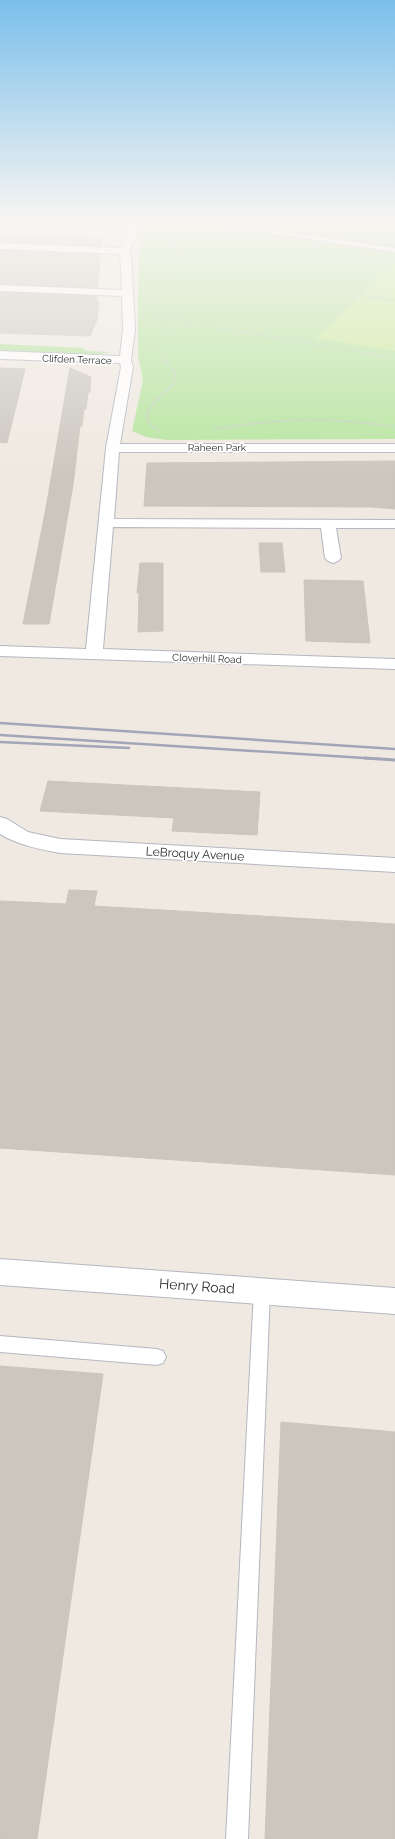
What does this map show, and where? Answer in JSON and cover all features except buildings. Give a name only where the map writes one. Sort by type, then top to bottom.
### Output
[{"type":"street","points":[[125,360],[129,329],[128,307]]},
{"type":"street","name":"Clifden Terrace","points":[[0,355],[125,360],[127,367],[114,442]]},
{"type":"street","points":[[94,654],[108,523],[114,442]]},
{"type":"street","name":"Raheen Park","points":[[114,442],[395,448]]},
{"type":"street","points":[[108,523],[395,524]]},
{"type":"street","points":[[328,524],[333,558]]},
{"type":"street","name":"Cloverhill Road","points":[[0,651],[395,664]]},
{"type":"street","name":"LeBroquy Avenue","points":[[0,824],[7,830],[28,840],[60,846],[395,865]]},
{"type":"street","name":"Henry Road","points":[[0,1272],[395,1301]]},
{"type":"lane","points":[[237,1839],[262,1291]]},
{"type":"lane","points":[[0,1344],[157,1357]]},
{"type":"path","points":[[154,307],[183,321],[196,324],[395,358]]},
{"type":"path","points":[[160,311],[159,313],[161,318],[169,327],[171,332],[167,337],[158,342],[155,346],[156,351],[175,372],[176,379],[174,384],[148,408],[146,417],[149,425],[166,432]]},
{"type":"path","points":[[211,430],[262,421],[294,419],[329,419],[395,427]]},
{"type":"green space","points":[[138,307],[395,307],[395,439],[167,440],[146,437],[132,431],[143,380],[138,355]]},
{"type":"green space","points":[[349,307],[395,307],[395,351],[316,338]]},
{"type":"green space","points":[[0,344],[83,348],[87,351],[112,352],[94,355],[0,351]]},
{"type":"railway","points":[[0,723],[395,749]]},
{"type":"railway","points":[[0,735],[380,759]]},
{"type":"railway","points":[[0,742],[129,748]]},
{"type":"railway","points":[[365,758],[380,759]]},
{"type":"railway","points":[[380,759],[395,760]]}]
